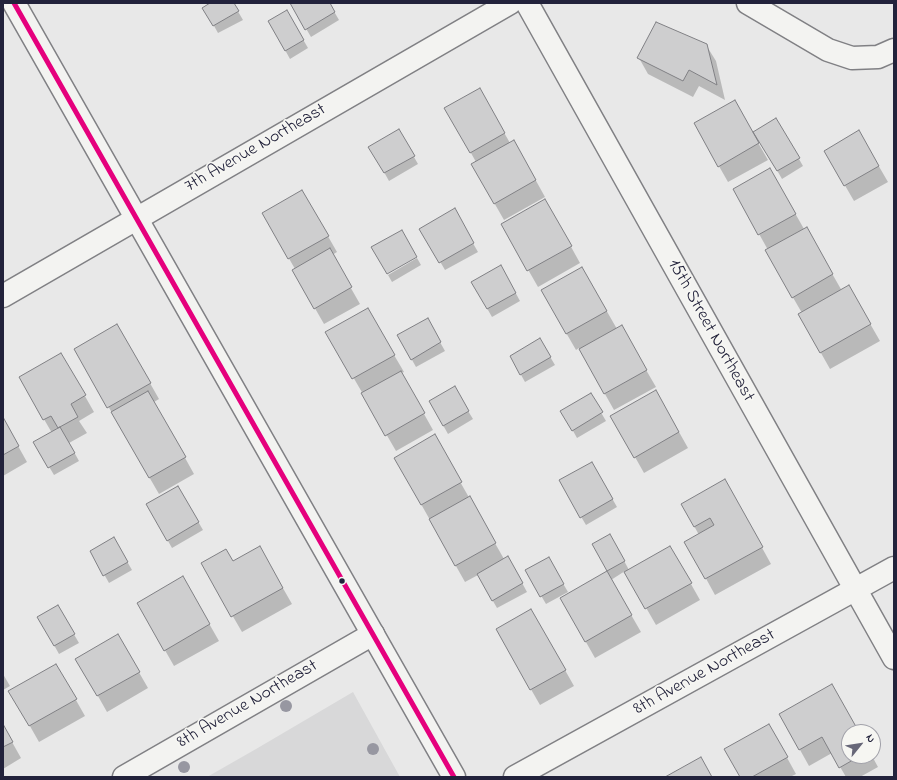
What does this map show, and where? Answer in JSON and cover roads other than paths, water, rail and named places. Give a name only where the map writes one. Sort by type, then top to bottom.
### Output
[{"type":"street","points":[[14,3],[454,777]]},
{"type":"street","name":"7th Avenue Northeast","points":[[3,296],[510,3]]},
{"type":"street","name":"15th Street Northeast","points":[[527,3],[894,658]]},
{"type":"street","points":[[748,3],[828,50],[852,58],[878,57],[894,50]]},
{"type":"street","name":"8th Avenue Northeast","points":[[515,777],[894,568]]},
{"type":"street","name":"8th Avenue Northeast","points":[[124,777],[373,634]]}]
